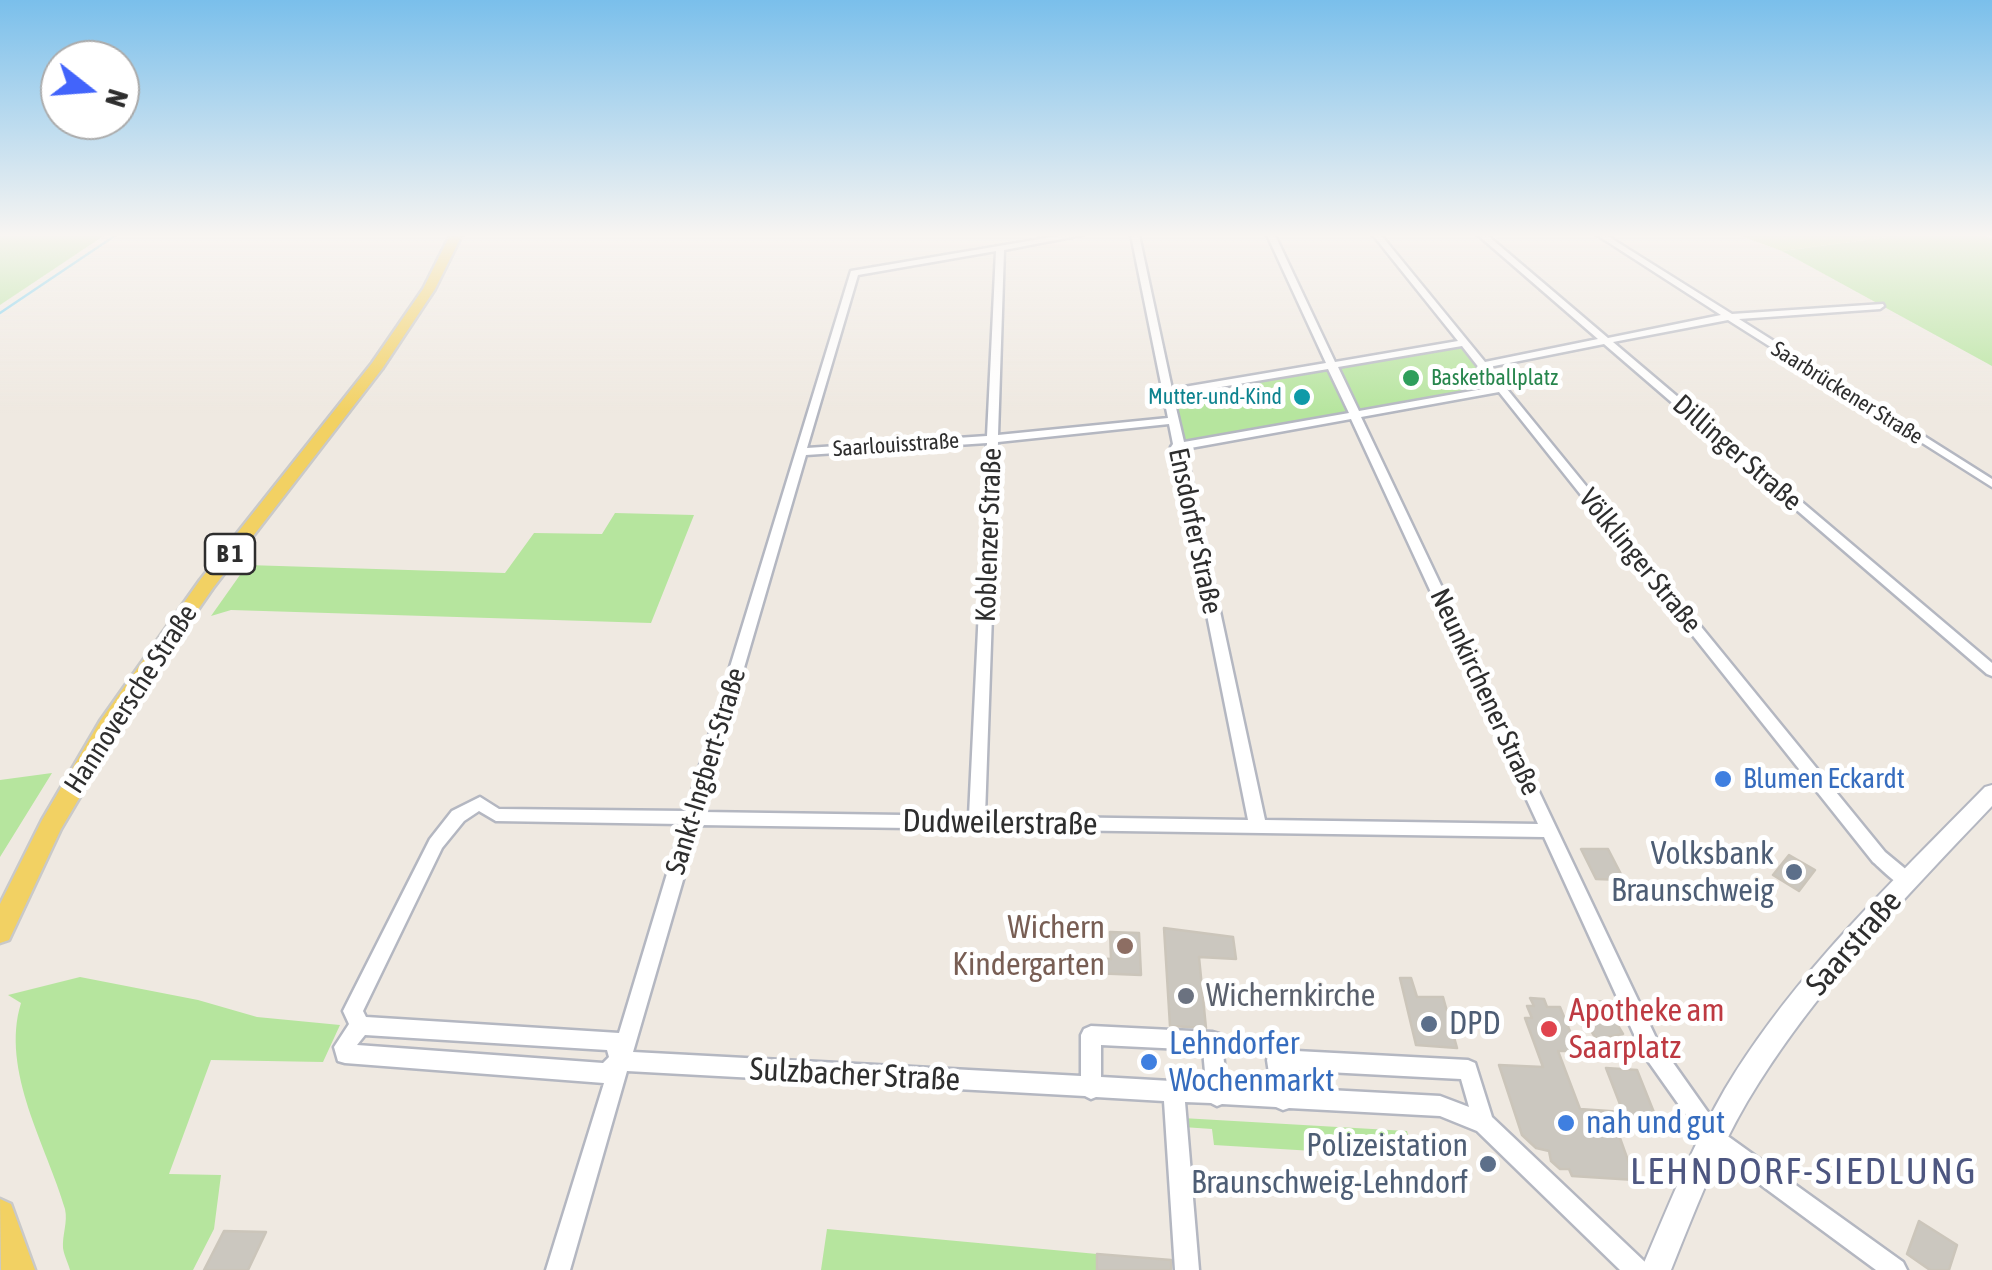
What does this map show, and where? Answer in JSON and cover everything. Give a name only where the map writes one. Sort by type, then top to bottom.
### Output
[{"type":"main road","name":"Hannoversche Straße","points":[[0,932],[80,772],[116,711],[177,622],[377,366],[424,294]]},
{"type":"main road","points":[[0,1215],[10,1258]]},
{"type":"street","name":"Sankt-Ingbert-Straße","points":[[558,1270],[848,294]]},
{"type":"street","name":"Koblenzer Straße","points":[[977,823],[998,294]]},
{"type":"street","name":"Ensdorfer Straße","points":[[1147,294],[1258,827]]},
{"type":"street","name":"Neunkirchener Straße","points":[[1298,294],[1650,1047],[1714,1139],[1896,1270]]},
{"type":"street","name":"Völklinger Straße","points":[[1425,294],[1879,857],[1908,881]]},
{"type":"street","name":"Dillinger Straße","points":[[1552,294],[1992,671]]},
{"type":"street","name":"Saarbrückener Straße","points":[[1692,294],[1992,484]]},
{"type":"street","points":[[1482,366],[1728,318],[1880,306]]},
{"type":"street","points":[[1167,393],[1464,343]]},
{"type":"street","points":[[1176,447],[1500,389]]},
{"type":"street","name":"Saarlouisstraße","points":[[800,452],[992,439],[1172,420]]},
{"type":"street","name":"Saarstraße","points":[[1656,1270],[1730,1105],[1775,1036],[1908,881],[1992,793]]},
{"type":"street","name":"Dudweilerstraße","points":[[458,816],[480,803],[496,816],[1550,832]]},
{"type":"street","name":"Sulzbacher Straße","points":[[360,1026],[353,1011],[436,844],[458,816]]},
{"type":"street","name":"Sulzbacher Straße","points":[[360,1026],[344,1047],[345,1054],[606,1073],[620,1060],[1440,1106],[1484,1123],[1638,1270]]},
{"type":"street","name":"Sulzbacher Straße","points":[[360,1026],[615,1042],[620,1060]]},
{"type":"street","points":[[1090,1089],[1090,1035],[1212,1040],[1217,1096]]},
{"type":"street","name":"Sulzbacher Straße","points":[[1284,1100],[1277,1060],[1468,1070],[1484,1123]]},
{"type":"street","points":[[1174,1094],[1187,1270]]},
{"type":"green space","points":[[0,294],[16,294],[0,305]]},
{"type":"green space","points":[[1861,294],[1992,294],[1992,366]]},
{"type":"green space","points":[[1464,343],[1501,389],[1176,447],[1167,393]]},
{"type":"green space","points":[[615,513],[694,515],[651,623],[231,610],[211,616],[247,565],[505,573],[534,533],[602,534]]},
{"type":"green space","points":[[52,773],[0,857],[0,780]]},
{"type":"green space","points":[[80,977],[198,1000],[257,1017],[340,1025],[323,1062],[211,1060],[169,1174],[221,1175],[214,1229],[193,1270],[70,1270],[63,1248],[65,1209],[28,1108],[16,1055],[21,1003],[8,995]]},
{"type":"green space","points":[[1182,1118],[1407,1131],[1413,1157],[1214,1145],[1212,1129],[1183,1127]]},
{"type":"green space","points":[[827,1229],[1097,1254],[1097,1270],[821,1270]]},
{"type":"building","points":[[1581,849],[1608,849],[1624,880],[1596,879]]},
{"type":"building","name":"Volksbank Braunschweig","points":[[1789,855],[1815,870],[1799,891],[1773,875]]},
{"type":"building","name":"Wichernkirche","points":[[1164,928],[1233,937],[1236,959],[1199,957],[1206,1028],[1170,1026]]},
{"type":"building","name":"Wichern Kindergarten","points":[[1110,932],[1139,933],[1141,975],[1091,973],[1091,958],[1111,959]]},
{"type":"building","points":[[1400,978],[1411,978],[1417,997],[1443,997],[1457,1048],[1416,1045]]},
{"type":"building","name":"nah und gut","points":[[1530,998],[1544,999],[1547,1007],[1560,1007],[1578,1051],[1558,1051],[1580,1109],[1623,1112],[1606,1068],[1637,1070],[1661,1130],[1616,1127],[1635,1180],[1572,1176],[1569,1169],[1560,1169],[1551,1161],[1549,1151],[1536,1148],[1522,1135],[1499,1065],[1543,1067],[1525,1018],[1532,1018],[1527,1006],[1534,1006]]},
{"type":"building","points":[[1603,1001],[1623,1034],[1596,1039],[1576,1005]]},
{"type":"building","points":[[1919,1221],[1957,1245],[1949,1270],[1930,1270],[1907,1254]]},
{"type":"building","points":[[224,1231],[266,1232],[248,1270],[204,1270]]},
{"type":"building","points":[[1097,1254],[1171,1260],[1171,1270],[1097,1270]]},
{"type":"waterway","points":[[0,313],[28,294]]},
{"type":"place","name":"Basketballplatz","points":[[1411,378]]},
{"type":"place","name":"Mutter-und-Kind","points":[[1302,397]]},
{"type":"place","name":"Blumen Eckardt","points":[[1723,779]]},
{"type":"place","name":"Volksbank Braunschweig","points":[[1794,872]]},
{"type":"place","name":"Wichern Kindergarten","points":[[1125,946]]},
{"type":"place","name":"Wichernkirche","points":[[1186,996]]},
{"type":"place","name":"DPD","points":[[1429,1024]]},
{"type":"place","name":"Apotheke am Saarplatz","points":[[1549,1029]]},
{"type":"place","name":"Lehndorfer Wochenmarkt","points":[[1149,1062]]},
{"type":"place","name":"nah und gut","points":[[1566,1123]]},
{"type":"place","name":"Polizeistation Braunschweig-Lehndorf","points":[[1488,1164]]},
{"type":"district","name":"LEHNDORF-SIEDLUNG","points":[[1804,1172]]}]
